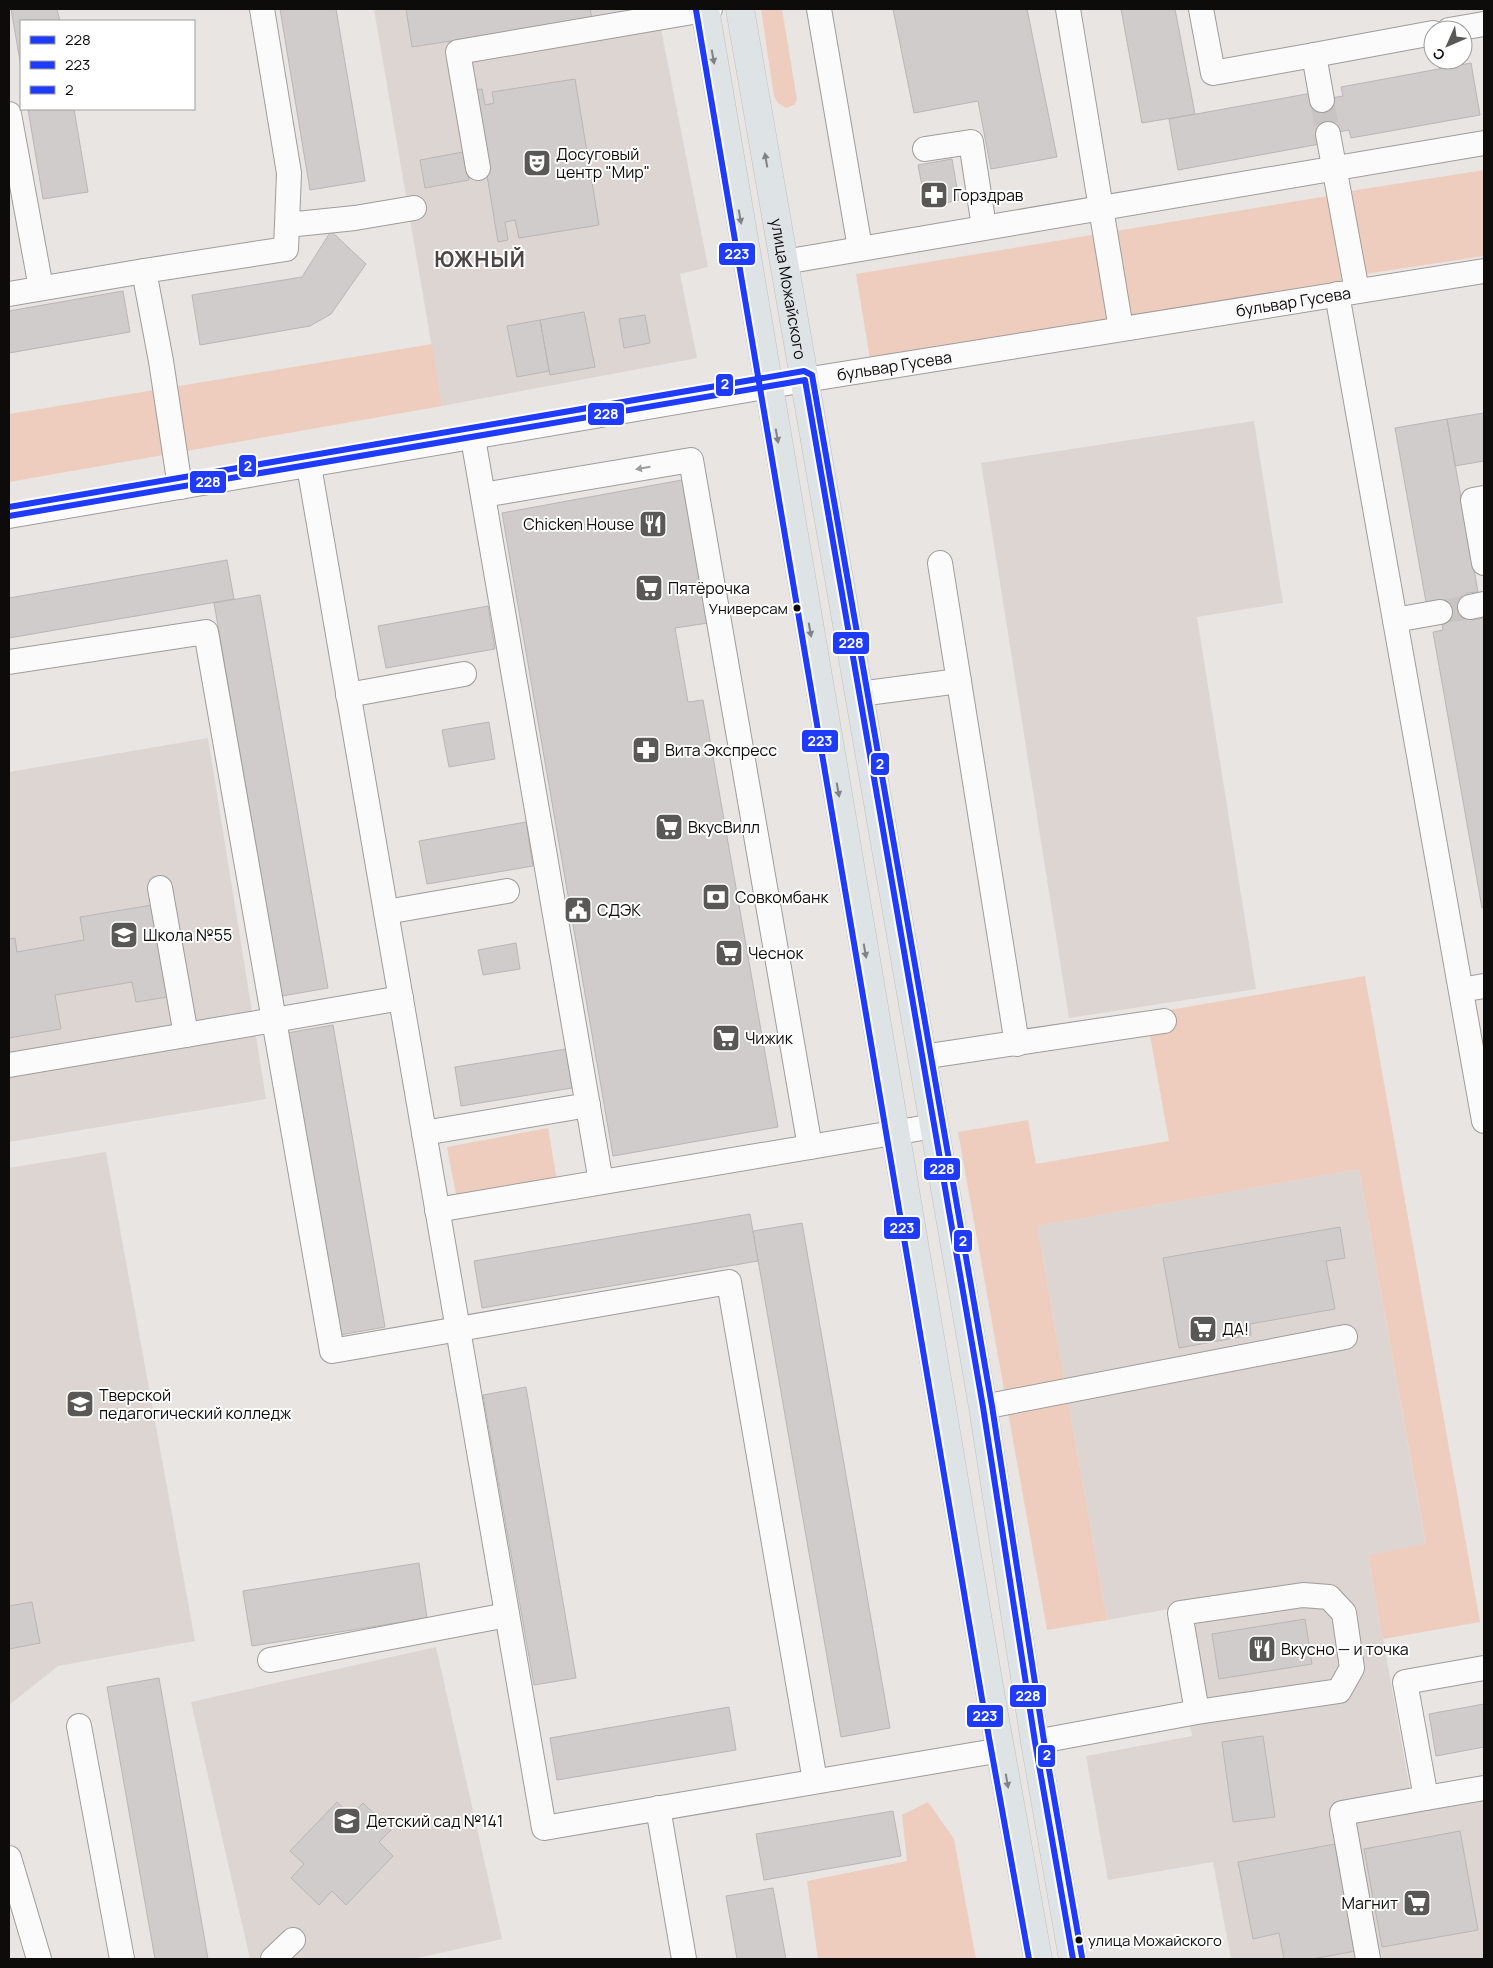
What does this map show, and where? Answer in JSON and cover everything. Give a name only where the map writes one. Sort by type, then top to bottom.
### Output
[{"type":"main road","points":[[707,9],[895,1132],[1038,1959]]},
{"type":"main road","name":"улица Можайского","points":[[740,9],[983,1407],[1035,1742],[1073,1959]]},
{"type":"street","points":[[9,294],[286,249],[289,173],[262,9]]},
{"type":"street","points":[[478,168],[458,52],[707,9]]},
{"type":"street","points":[[819,9],[860,248]]},
{"type":"street","points":[[1068,9],[1121,329]]},
{"type":"street","points":[[1202,9],[1213,73],[1423,35]]},
{"type":"street","points":[[1314,55],[1322,100]]},
{"type":"street","points":[[9,114],[42,288]]},
{"type":"street","points":[[1328,134],[1335,168],[1347,293],[1395,620],[1484,1121]]},
{"type":"street","points":[[925,149],[970,142],[984,227]]},
{"type":"street","points":[[784,262],[1484,143]]},
{"type":"street","points":[[287,226],[356,218],[414,208]]},
{"type":"street","name":"бульвар Гусева","points":[[9,516],[805,380],[1484,270]]},
{"type":"street","points":[[144,271],[161,361],[180,487]]},
{"type":"street","points":[[473,438],[601,1182]]},
{"type":"street","points":[[483,495],[691,460],[810,1147]]},
{"type":"street","points":[[309,466],[544,1828],[1001,1750]]},
{"type":"street","points":[[1484,498],[1473,500],[1484,564]]},
{"type":"street","points":[[940,563],[1017,1044]]},
{"type":"street","points":[[1395,620],[1440,612]]},
{"type":"street","points":[[9,662],[206,632],[332,1351],[729,1282],[815,1782]]},
{"type":"street","points":[[348,695],[464,674]]},
{"type":"street","points":[[859,694],[959,681]]},
{"type":"street","points":[[160,888],[186,1035]]},
{"type":"street","points":[[386,912],[508,891]]},
{"type":"street","points":[[1461,990],[1484,986]]},
{"type":"street","points":[[9,1065],[400,998]]},
{"type":"street","points":[[922,1057],[1164,1021]]},
{"type":"street","points":[[424,1133],[588,1106]]},
{"type":"street","points":[[437,1210],[934,1126]]},
{"type":"street","points":[[983,1407],[1345,1337]]},
{"type":"street","points":[[1035,1742],[1197,1712],[1339,1691],[1352,1668],[1344,1613],[1329,1597],[1302,1595],[1180,1613],[1197,1712]]},
{"type":"street","points":[[270,1660],[507,1615]]},
{"type":"street","points":[[1426,1798],[1405,1682],[1484,1668]]},
{"type":"street","points":[[79,1726],[122,1959]]},
{"type":"street","points":[[1368,1959],[1342,1813],[1484,1788]]},
{"type":"street","points":[[658,1808],[684,1959]]},
{"type":"street","points":[[9,1858],[39,1959]]},
{"type":"street","points":[[273,1959],[293,1940]]},
{"type":"shaded area","points":[[374,9],[657,9],[708,267],[680,274],[697,358],[442,406]]},
{"type":"shaded area","points":[[761,9],[782,9],[797,100],[794,105],[786,108],[778,103],[774,96]]},
{"type":"shaded area","points":[[1484,170],[1484,256],[1365,274],[1351,191]]},
{"type":"shaded area","points":[[1328,196],[1342,281],[870,359],[856,274]]},
{"type":"shaded area","points":[[432,344],[442,406],[9,482],[9,414]]},
{"type":"shaded area","points":[[1254,421],[1283,603],[1197,617],[1256,989],[1069,1018],[981,463]]},
{"type":"shaded area","name":"Школа №55","points":[[208,738],[266,1099],[9,1142],[9,772]]},
{"type":"shaded area","points":[[1365,976],[1480,1622],[1383,1639],[1368,1555],[1426,1544],[1359,1169],[1037,1226],[1107,1620],[1047,1630],[958,1132],[1028,1120],[1036,1164],[1169,1141],[1146,1014]]},
{"type":"shaded area","points":[[548,1128],[557,1181],[457,1200],[447,1147]]},
{"type":"shaded area","name":"Тверской педагогический колледж","points":[[106,1152],[195,1641],[58,1666],[9,1705],[9,1168]]},
{"type":"shaded area","points":[[1359,1169],[1426,1545],[1368,1555],[1414,1812],[1484,1800],[1484,1959],[1231,1959],[1213,1862],[1108,1880],[1086,1756],[1192,1736],[1169,1609],[1107,1620],[1037,1226]]},
{"type":"shaded area","name":"Детский сад №141","points":[[436,1647],[502,1939],[413,1959],[250,1959],[191,1702]]},
{"type":"shaded area","points":[[928,1802],[954,1839],[976,1959],[818,1959],[807,1881],[907,1861],[902,1815]]},
{"type":"building","points":[[11,9],[57,9],[60,20],[20,20],[20,61]]},
{"type":"building","points":[[280,9],[336,9],[365,181],[310,190]]},
{"type":"building","points":[[406,9],[590,9],[592,19],[412,47]]},
{"type":"building","points":[[893,9],[1027,9],[1057,157],[991,169],[978,101],[914,113]]},
{"type":"building","points":[[1121,9],[1175,9],[1195,114],[1142,123]]},
{"type":"building","points":[[1433,70],[1472,70],[1480,115],[1351,138],[1349,130],[1319,136],[1320,144],[1178,170],[1169,119],[1312,93],[1313,101],[1343,96],[1341,87]]},
{"type":"building","name":"Досуговый центр \"Мир\"","points":[[575,79],[599,225],[519,238],[515,220],[505,222],[508,240],[498,242],[473,90],[482,89],[485,105],[494,103],[492,92]]},
{"type":"building","points":[[28,110],[74,110],[88,192],[43,199]]},
{"type":"building","points":[[463,152],[469,180],[425,188],[420,160]]},
{"type":"building","points":[[952,159],[959,200],[926,207],[918,165]]},
{"type":"building","points":[[331,231],[366,264],[331,314],[310,326],[200,345],[192,295],[302,277]]},
{"type":"building","points":[[123,291],[130,332],[9,353],[9,311]]},
{"type":"building","points":[[584,312],[595,367],[550,375],[540,320]]},
{"type":"building","points":[[645,315],[650,343],[624,348],[619,319]]},
{"type":"building","points":[[540,320],[549,371],[517,377],[507,326]]},
{"type":"building","points":[[1484,413],[1484,461],[1455,466],[1447,419]]},
{"type":"building","points":[[1447,419],[1478,592],[1467,593],[1472,620],[1484,618],[1484,907],[1482,908],[1433,632],[1443,630],[1438,600],[1426,602],[1395,428]]},
{"type":"building","points":[[682,480],[708,623],[675,628],[688,702],[703,700],[778,1127],[613,1156],[502,513]]},
{"type":"building","points":[[227,560],[234,599],[9,638],[9,598]]},
{"type":"building","points":[[260,595],[328,988],[282,996],[214,603]]},
{"type":"building","points":[[488,606],[495,649],[386,668],[378,626]]},
{"type":"building","points":[[489,722],[495,759],[449,767],[442,730]]},
{"type":"building","points":[[526,822],[533,866],[427,884],[419,841]]},
{"type":"building","points":[[152,905],[168,997],[136,1002],[132,982],[55,995],[61,1029],[9,1038],[9,939],[15,938],[17,952],[84,940],[80,917]]},
{"type":"building","points":[[516,943],[520,969],[483,975],[478,950]]},
{"type":"building","points":[[333,1025],[385,1327],[340,1335],[287,1033]]},
{"type":"building","points":[[566,1049],[572,1088],[461,1106],[455,1067]]},
{"type":"building","points":[[750,1214],[758,1261],[482,1308],[474,1261]]},
{"type":"building","points":[[802,1223],[890,1728],[841,1737],[753,1231]]},
{"type":"building","points":[[1340,1227],[1345,1258],[1326,1261],[1335,1309],[1250,1324],[1251,1335],[1179,1348],[1163,1258]]},
{"type":"building","points":[[526,1387],[576,1678],[534,1685],[483,1395]]},
{"type":"building","points":[[419,1563],[427,1618],[252,1646],[243,1591]]},
{"type":"building","points":[[32,1602],[40,1643],[9,1649],[9,1606]]},
{"type":"building","name":"Вкусно — и точка","points":[[1305,1619],[1312,1664],[1219,1679],[1212,1634]]},
{"type":"building","points":[[159,1678],[208,1959],[155,1959],[107,1687]]},
{"type":"building","points":[[1484,1704],[1484,1747],[1436,1756],[1429,1714]]},
{"type":"building","points":[[729,1707],[736,1750],[557,1780],[550,1738]]},
{"type":"building","points":[[1263,1736],[1275,1817],[1233,1822],[1222,1742]]},
{"type":"building","points":[[337,1802],[351,1815],[363,1803],[391,1830],[379,1842],[393,1856],[346,1905],[332,1891],[319,1905],[291,1878],[304,1864],[290,1851]]},
{"type":"building","points":[[893,1811],[901,1856],[764,1880],[756,1834]]},
{"type":"building","points":[[1460,1831],[1478,1930],[1382,1947],[1364,1849]]},
{"type":"building","points":[[1335,1844],[1356,1951],[1312,1959],[1284,1959],[1279,1933],[1253,1939],[1238,1862]]},
{"type":"building","points":[[773,1888],[786,1959],[737,1959],[726,1896]]},
{"type":"tunnel","points":[[1322,100],[1328,134]]},
{"type":"tunnel","points":[[1440,612],[1470,607]]},
{"type":"transit line","name":"223","points":[[696,10],[982,1699],[1029,1959]]},
{"type":"transit line","name":"2","points":[[9,507],[804,371],[812,375],[992,1406],[1044,1741],[1082,1957]]},
{"type":"transit line","name":"228","points":[[805,380],[983,1407],[1035,1742],[1073,1959]]},
{"type":"transit line","name":"228","points":[[9,516],[805,380]]},
{"type":"place","name":"Досуговый центр \"Мир\"","points":[[537,163]]},
{"type":"place","name":"Горздрав","points":[[934,195]]},
{"type":"place","name":"Chicken House","points":[[653,524]]},
{"type":"place","name":"Пятёрочка","points":[[649,588]]},
{"type":"place","name":"Универсам","points":[[797,608]]},
{"type":"place","name":"Вита Экспресс","points":[[646,750]]},
{"type":"place","name":"ВкусВилл","points":[[669,827]]},
{"type":"place","name":"Совкомбанк","points":[[716,897]]},
{"type":"place","name":"СДЭК","points":[[578,910]]},
{"type":"place","name":"Школа №55","points":[[124,935]]},
{"type":"place","name":"Чеснок","points":[[729,953]]},
{"type":"place","name":"Чижик","points":[[726,1038]]},
{"type":"place","name":"ДА!","points":[[1203,1329]]},
{"type":"place","name":"Тверской педагогический колледж","points":[[80,1404]]},
{"type":"place","name":"Вкусно — и точка","points":[[1262,1649]]},
{"type":"place","name":"Детский сад №141","points":[[347,1821]]},
{"type":"place","name":"Магнит","points":[[1417,1903]]},
{"type":"place","name":"улица Можайского","points":[[1079,1940]]},
{"type":"district","name":"ЮЖНЫЙ","points":[[480,260]]}]
